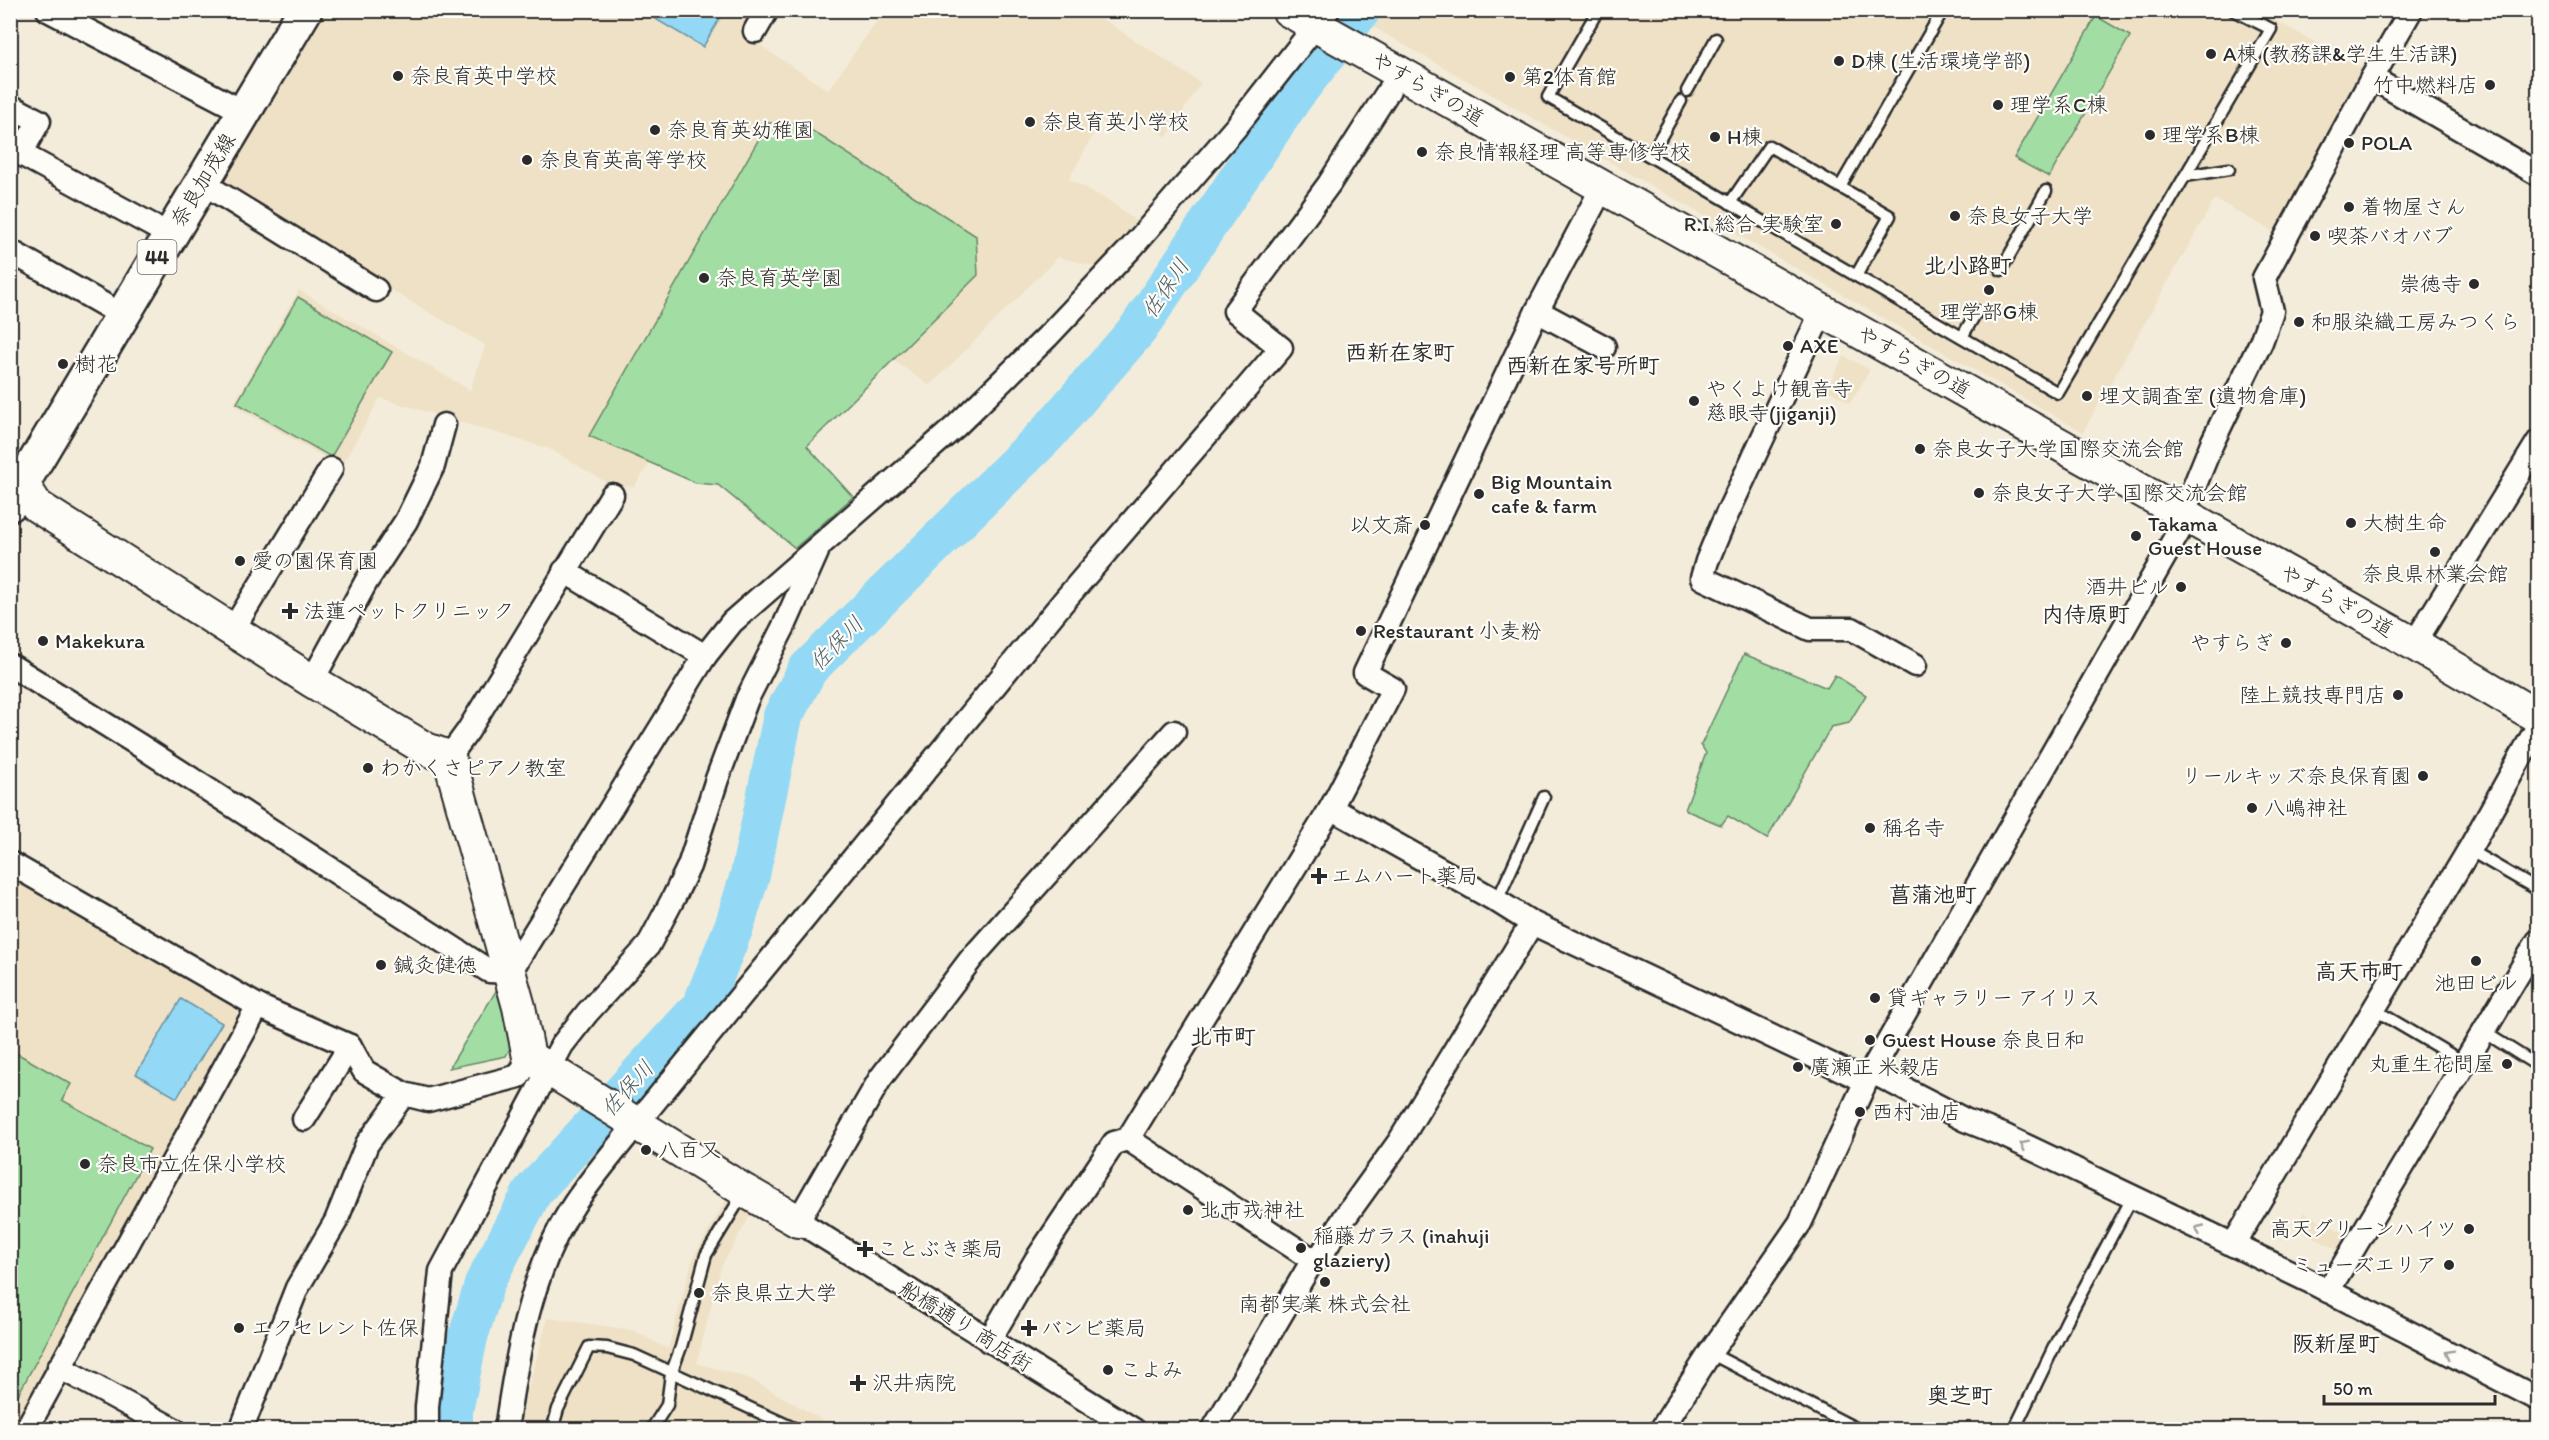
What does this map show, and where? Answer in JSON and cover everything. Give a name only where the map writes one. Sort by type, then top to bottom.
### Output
[{"type":"main road","name":"奈良加茂線","points":[[14,487],[122,315],[305,10]]},
{"type":"street","points":[[48,10],[244,112]]},
{"type":"street","points":[[756,31],[767,10]]},
{"type":"street","name":"やすらぎの道","points":[[1288,10],[1323,22],[1362,51],[2414,644],[2538,717]]},
{"type":"street","points":[[1661,1430],[1710,1353],[1800,1223],[1869,1077],[2179,531],[2183,514],[2212,443],[2261,342],[2272,311],[2264,278],[2372,78],[2412,10]]},
{"type":"street","points":[[510,972],[705,656],[732,622],[956,426],[1047,337],[1132,247],[1323,22]]},
{"type":"street","points":[[2372,78],[2538,174]]},
{"type":"street","points":[[506,1430],[518,1349],[544,1265],[575,1203],[637,1123],[1063,602],[1281,348],[1235,311],[1329,184],[1389,90]]},
{"type":"street","points":[[10,106],[39,121],[16,151],[170,235]]},
{"type":"street","points":[[201,182],[376,290]]},
{"type":"street","points":[[989,1341],[1036,1260],[1114,1143],[1128,1139],[1331,808],[1393,689],[1365,673],[1537,311],[1602,188]]},
{"type":"street","points":[[10,251],[122,315]]},
{"type":"street","points":[[1822,310],[1722,525],[1702,578],[1810,629],[1852,629],[1915,665]]},
{"type":"street","points":[[1537,311],[1604,347]]},
{"type":"street","points":[[312,681],[366,582],[406,521],[433,466],[444,425]]},
{"type":"street","points":[[2414,644],[2538,442]]},
{"type":"street","points":[[232,631],[331,469]]},
{"type":"street","points":[[14,487],[37,506],[312,681],[426,749],[449,757]]},
{"type":"street","points":[[449,757],[468,731],[612,495]]},
{"type":"street","points":[[10,863],[258,1006],[350,1046],[364,1071],[404,1094],[428,1100],[519,1076],[562,1045],[587,1013],[648,946],[689,866],[717,779],[747,699],[785,624],[821,544]]},
{"type":"street","points":[[564,571],[705,656]]},
{"type":"street","points":[[10,665],[140,745],[489,971],[510,972]]},
{"type":"street","points":[[2233,1245],[2375,1010],[2469,850],[2538,726]]},
{"type":"street","points":[[449,757],[510,972],[539,1063],[745,1191],[798,1221],[880,1079],[971,959],[1174,732]]},
{"type":"street","points":[[1331,808],[1532,923],[1869,1077],[2003,1135],[2328,1291],[2538,1399]]},
{"type":"street","points":[[1213,1430],[1313,1260],[1320,1257],[1345,1216],[1400,1142],[1532,923]]},
{"type":"street","points":[[2328,1291],[2538,941]]},
{"type":"street","points":[[26,1430],[258,1006]]},
{"type":"street","points":[[304,1119],[350,1046]]},
{"type":"street","points":[[427,1430],[427,1407],[441,1271],[539,1063]]},
{"type":"street","points":[[241,1430],[297,1288],[336,1221],[367,1144],[404,1094]]},
{"type":"street","points":[[1128,1139],[1313,1260]]},
{"type":"street","name":"船橋通り 商店街","points":[[798,1221],[1134,1430]]},
{"type":"street","points":[[59,1367],[175,1430]]},
{"type":"lane","points":[[1598,10],[1548,97],[2058,393],[2271,29],[2233,10]]},
{"type":"lane","points":[[1840,187],[1944,10]]},
{"type":"lane","points":[[1650,156],[1716,39]]},
{"type":"lane","points":[[1730,203],[1769,146],[1840,187],[1890,216],[1856,276]]},
{"type":"lane","points":[[2186,176],[2229,169]]},
{"type":"lane","points":[[2001,270],[2046,191]]},
{"type":"lane","points":[[1962,337],[1977,311]]},
{"type":"lane","points":[[1497,901],[1544,797]]},
{"type":"lane","points":[[2469,850],[2538,890]]},
{"type":"lane","points":[[2375,1010],[2465,1063]]},
{"type":"lane","points":[[2484,1032],[2538,1066]]},
{"type":"lane","points":[[651,1430],[667,1405],[671,1374],[681,1347],[706,1255],[745,1191]]},
{"type":"lane","points":[[2014,1430],[2067,1320],[2132,1198]]},
{"type":"lane","points":[[552,1430],[558,1409],[589,1347],[607,1348],[633,1355],[798,1430]]},
{"type":"lane","points":[[1710,1353],[1859,1430]]},
{"type":"shaded area","name":"奈良女子大学","points":[[1385,10],[2257,10],[2359,67],[2375,59],[2275,233],[2215,199],[2083,432],[1373,27]]},
{"type":"shaded area","name":"奈良育英学園","points":[[323,11],[756,11],[743,34],[828,90],[884,11],[1090,11],[1201,83],[1167,137],[1132,115],[1119,134],[1101,121],[1069,179],[1111,202],[1136,221],[1096,267],[1058,257],[930,386],[893,360],[807,446],[853,497],[795,548],[718,485],[696,483],[650,463],[634,487],[609,484],[550,449],[380,398],[341,467],[233,405],[299,290],[470,390],[485,345],[295,234],[217,183]]},
{"type":"shaded area","points":[[1844,356],[1870,370],[1850,403],[1826,389]]},
{"type":"shaded area","name":"奈良市立佐保小学校","points":[[10,875],[232,995],[238,1018],[19,1430],[10,1429]]},
{"type":"shaded area","name":"奈良県立大学","points":[[729,1195],[754,1209],[721,1267],[697,1363],[751,1379],[838,1429],[516,1430],[548,1318],[633,1330],[668,1349],[693,1258]]},
{"type":"shaded area","points":[[2304,1212],[2352,1237],[2343,1253],[2296,1228]]},
{"type":"green space","points":[[2096,16],[2130,36],[2049,177],[2014,158]]},
{"type":"green space","points":[[768,123],[800,123],[976,236],[978,275],[807,446],[853,497],[795,548],[718,485],[696,483],[589,436]]},
{"type":"green space","points":[[298,297],[392,352],[331,457],[237,403]]},
{"type":"green space","points":[[1744,654],[1827,688],[1835,675],[1866,695],[1849,723],[1831,727],[1767,839],[1728,816],[1721,825],[1685,810],[1706,753],[1701,745]]},
{"type":"green space","points":[[502,981],[517,1034],[506,1056],[449,1068]]},
{"type":"green space","points":[[11,1050],[71,1084],[62,1100],[150,1149],[11,1408]]},
{"type":"water","points":[[642,11],[724,11],[703,47]]},
{"type":"water","points":[[181,999],[222,1023],[177,1098],[136,1074]]},
{"type":"waterway","name":"佐保川","points":[[453,1430],[453,1411],[468,1337],[485,1282],[533,1191],[702,1006],[735,924],[750,875],[783,716],[808,669],[1047,434],[1138,329],[1293,97],[1361,10]]},
{"type":"place","name":"A棟 (教務課&学生生活課)","points":[[2211,54]]},
{"type":"place","name":"D棟 (生活環境学部)","points":[[1839,61]]},
{"type":"place","name":"奈良育英中学校","points":[[398,76]]},
{"type":"place","name":"第2体育館","points":[[1510,77]]},
{"type":"place","name":"竹中燃料店","points":[[2490,85]]},
{"type":"place","name":"理学系C棟","points":[[1998,105]]},
{"type":"place","name":"奈良育英小学校","points":[[1030,122]]},
{"type":"place","name":"奈良育英幼稚園","points":[[655,130]]},
{"type":"place","name":"理学系B棟","points":[[2150,135]]},
{"type":"place","name":"H棟","points":[[1715,137]]},
{"type":"place","name":"POLA","points":[[2349,143]]},
{"type":"place","name":"奈良情報経理 高等専修学校","points":[[1422,152]]},
{"type":"place","name":"奈良育英高等学校","points":[[527,160]]},
{"type":"place","name":"着物屋さん","points":[[2349,207]]},
{"type":"place","name":"奈良女子大学","points":[[1955,216]]},
{"type":"place","name":"R.I 総合 実験室","points":[[1836,224]]},
{"type":"place","name":"喫茶バオバブ","points":[[2315,236]]},
{"type":"place","name":"奈良育英学園","points":[[704,278]]},
{"type":"place","name":"崇徳寺","points":[[2474,284]]},
{"type":"place","name":"理学部G棟","points":[[1989,290]]},
{"type":"place","name":"和服染織工房みつくら","points":[[2299,322]]},
{"type":"place","name":"AXE","points":[[1788,346]]},
{"type":"place","name":"樹花","points":[[63,364]]},
{"type":"place","name":"埋文調査室 (遺物倉庫)","points":[[2087,396]]},
{"type":"place","name":"やくよけ観音寺 慈眼寺(jiganji)","points":[[1694,401]]},
{"type":"place","name":"奈良女子大学国際交流会館","points":[[1920,449]]},
{"type":"place","name":"奈良女子大学 国際交流会館","points":[[1979,493]]},
{"type":"place","name":"Big Mountain cafe & farm","points":[[1479,494]]},
{"type":"place","name":"大樹生命","points":[[2351,523]]},
{"type":"place","name":"以文斎","points":[[1425,525]]},
{"type":"place","name":"Takama Guest House","points":[[2136,536]]},
{"type":"place","name":"奈良県林業会館","points":[[2435,552]]},
{"type":"place","name":"愛の園保育園","points":[[240,561]]},
{"type":"place","name":"酒井ビル","points":[[2181,587]]},
{"type":"place","name":"法蓮ペットクリニック","points":[[290,611]]},
{"type":"place","name":"Restaurant 小麦粉","points":[[1361,631]]},
{"type":"place","name":"Makekura","points":[[43,641]]},
{"type":"place","name":"やすらぎ","points":[[2286,643]]},
{"type":"place","name":"陸上競技専門店","points":[[2398,695]]},
{"type":"place","name":"わかくさピアノ教室","points":[[368,768]]},
{"type":"place","name":"リールキッズ奈良保育園","points":[[2423,776]]},
{"type":"place","name":"八嶋神社","points":[[2252,808]]},
{"type":"place","name":"稱名寺","points":[[1870,828]]},
{"type":"place","name":"エムハート薬局","points":[[1319,876]]},
{"type":"place","name":"池田ビル","points":[[2476,961]]},
{"type":"place","name":"鍼灸健徳","points":[[381,965]]},
{"type":"place","name":"貸ギャラリー アイリス","points":[[1875,998]]},
{"type":"place","name":"Guest House 奈良日和","points":[[1870,1040]]},
{"type":"place","name":"丸重生花問屋","points":[[2507,1064]]},
{"type":"place","name":"廣瀬正 米穀店","points":[[1798,1067]]},
{"type":"place","name":"西村 油店","points":[[1860,1112]]},
{"type":"place","name":"八百又","points":[[646,1150]]},
{"type":"place","name":"奈良市立佐保小学校","points":[[85,1164]]},
{"type":"place","name":"北市戎神社","points":[[1188,1210]]},
{"type":"place","name":"高天グリーンハイツ","points":[[2469,1229]]},
{"type":"place","name":"稲藤ガラス (inahuji glaziery)","points":[[1301,1248]]},
{"type":"place","name":"ことぶき薬局","points":[[865,1249]]},
{"type":"place","name":"ミューズエリア","points":[[2449,1265]]},
{"type":"place","name":"南都実業 株式会社","points":[[1325,1282]]},
{"type":"place","name":"奈良県立大学","points":[[699,1293]]},
{"type":"place","name":"エクセレント佐保","points":[[239,1328]]},
{"type":"place","name":"バンビ薬局","points":[[1029,1328]]},
{"type":"place","name":"こよみ","points":[[1108,1370]]},
{"type":"place","name":"沢井病院","points":[[858,1383]]},
{"type":"district","name":"北小路町","points":[[1968,265]]},
{"type":"district","name":"西新在家町","points":[[1400,352]]},
{"type":"district","name":"西新在家号所町","points":[[1583,365]]},
{"type":"district","name":"内侍原町","points":[[2086,614]]},
{"type":"district","name":"菖蒲池町","points":[[1933,894]]},
{"type":"district","name":"高天市町","points":[[2359,971]]},
{"type":"district","name":"北市町","points":[[1223,1036]]},
{"type":"district","name":"阪新屋町","points":[[2336,1343]]},
{"type":"district","name":"奥芝町","points":[[1960,1395]]}]
